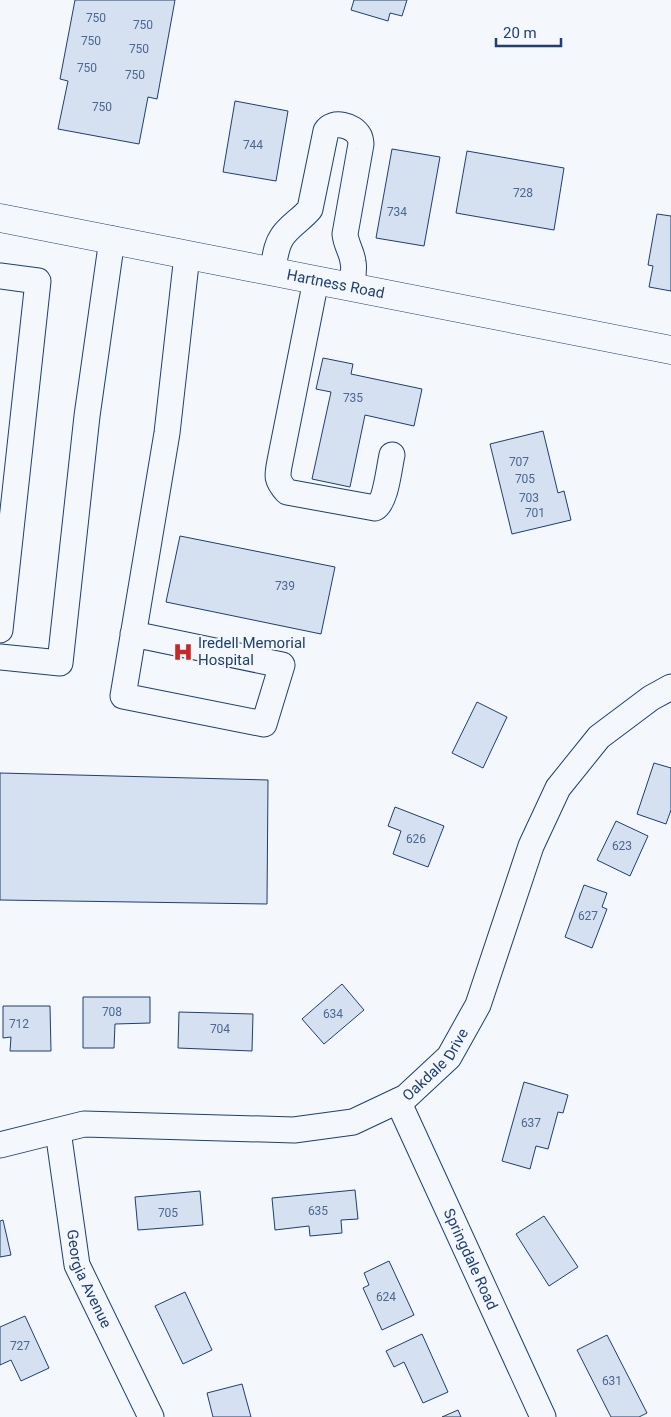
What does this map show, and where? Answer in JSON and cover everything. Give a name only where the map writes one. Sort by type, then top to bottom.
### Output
[{"type":"main road","name":"Hartness Road","points":[[0,218],[671,350]]},
{"type":"street","points":[[272,272],[278,243],[282,236],[303,218],[310,209],[326,130],[330,125],[334,124],[355,131],[359,136],[361,144],[345,234],[353,259],[354,268],[351,287]]},
{"type":"street","points":[[0,218],[0,224]]},
{"type":"street","points":[[0,657],[60,663],[87,416],[112,239]]},
{"type":"street","points":[[133,634],[282,665],[264,724],[123,696],[133,634],[166,433],[187,255]]},
{"type":"street","points":[[0,276],[38,281],[5,535],[0,630]]},
{"type":"street","points":[[316,280],[277,476],[279,482],[287,492],[375,508],[379,506],[383,498],[392,455]]},
{"type":"street","name":"Oakdale Drive","points":[[0,1145],[84,1124],[294,1130],[352,1122],[406,1097],[449,1057],[478,1005],[530,846],[558,788],[600,738],[652,698],[671,687]]},
{"type":"street","name":"Springdale Road","points":[[398,1101],[543,1417]]},
{"type":"street","name":"Georgia Avenue","points":[[58,1131],[77,1265],[151,1417]]},
{"type":"building","points":[[75,0],[175,0],[157,99],[148,97],[139,144],[58,129],[68,81],[60,79]]},
{"type":"building","points":[[354,0],[407,0],[402,16],[390,13],[388,21],[351,10]]},
{"type":"building","points":[[235,101],[288,111],[276,181],[223,172]]},
{"type":"building","points":[[392,149],[440,157],[424,246],[376,238]]},
{"type":"building","points":[[467,151],[564,168],[554,230],[456,213]]},
{"type":"building","points":[[657,214],[671,216],[671,291],[649,287],[653,266],[648,265]]},
{"type":"building","points":[[323,358],[353,364],[351,374],[422,389],[414,426],[365,415],[350,487],[312,479],[331,392],[316,389]]},
{"type":"building","points":[[543,431],[558,493],[564,491],[571,520],[512,534],[490,444]]},
{"type":"building","points":[[180,536],[335,567],[321,634],[166,602]]},
{"type":"building","points":[[477,702],[507,717],[483,768],[452,753]]},
{"type":"building","points":[[654,763],[671,768],[671,810],[666,824],[637,814]]},
{"type":"building","points":[[0,773],[268,780],[267,904],[0,900]]},
{"type":"building","points":[[395,807],[444,826],[428,867],[393,854],[401,831],[388,826]]},
{"type":"building","points":[[616,821],[648,836],[630,876],[597,860]]},
{"type":"building","points":[[584,885],[607,893],[602,907],[607,909],[592,948],[565,937]]},
{"type":"building","points":[[342,984],[364,1010],[324,1044],[302,1019]]},
{"type":"building","points":[[83,997],[150,997],[150,1023],[115,1024],[114,1048],[83,1048]]},
{"type":"building","points":[[3,1006],[50,1006],[51,1051],[10,1051],[11,1037],[3,1038]]},
{"type":"building","points":[[179,1012],[253,1014],[252,1051],[178,1048]]},
{"type":"building","points":[[524,1082],[568,1095],[563,1113],[558,1112],[548,1149],[536,1146],[530,1169],[502,1161]]},
{"type":"building","points":[[355,1190],[358,1219],[341,1220],[342,1233],[310,1236],[309,1226],[275,1230],[272,1198]]},
{"type":"building","points":[[200,1191],[203,1225],[138,1230],[135,1197]]},
{"type":"building","points":[[544,1216],[578,1267],[549,1286],[516,1234]]},
{"type":"building","points":[[3,1220],[11,1255],[0,1257],[0,1221]]},
{"type":"building","points":[[389,1261],[414,1315],[382,1330],[363,1288],[369,1285],[364,1273]]},
{"type":"building","points":[[185,1292],[212,1350],[183,1364],[155,1306]]},
{"type":"building","points":[[25,1316],[49,1368],[21,1381],[11,1360],[0,1365],[0,1327]]},
{"type":"building","points":[[422,1334],[448,1392],[423,1403],[404,1362],[394,1367],[386,1351]]},
{"type":"building","points":[[607,1335],[647,1413],[639,1417],[611,1417],[577,1350]]},
{"type":"building","points":[[242,1384],[251,1417],[213,1417],[207,1393]]},
{"type":"building","points":[[458,1410],[461,1417],[442,1417]]},
{"type":"place","name":"Iredell Memorial Hospital","points":[[183,652]]}]
